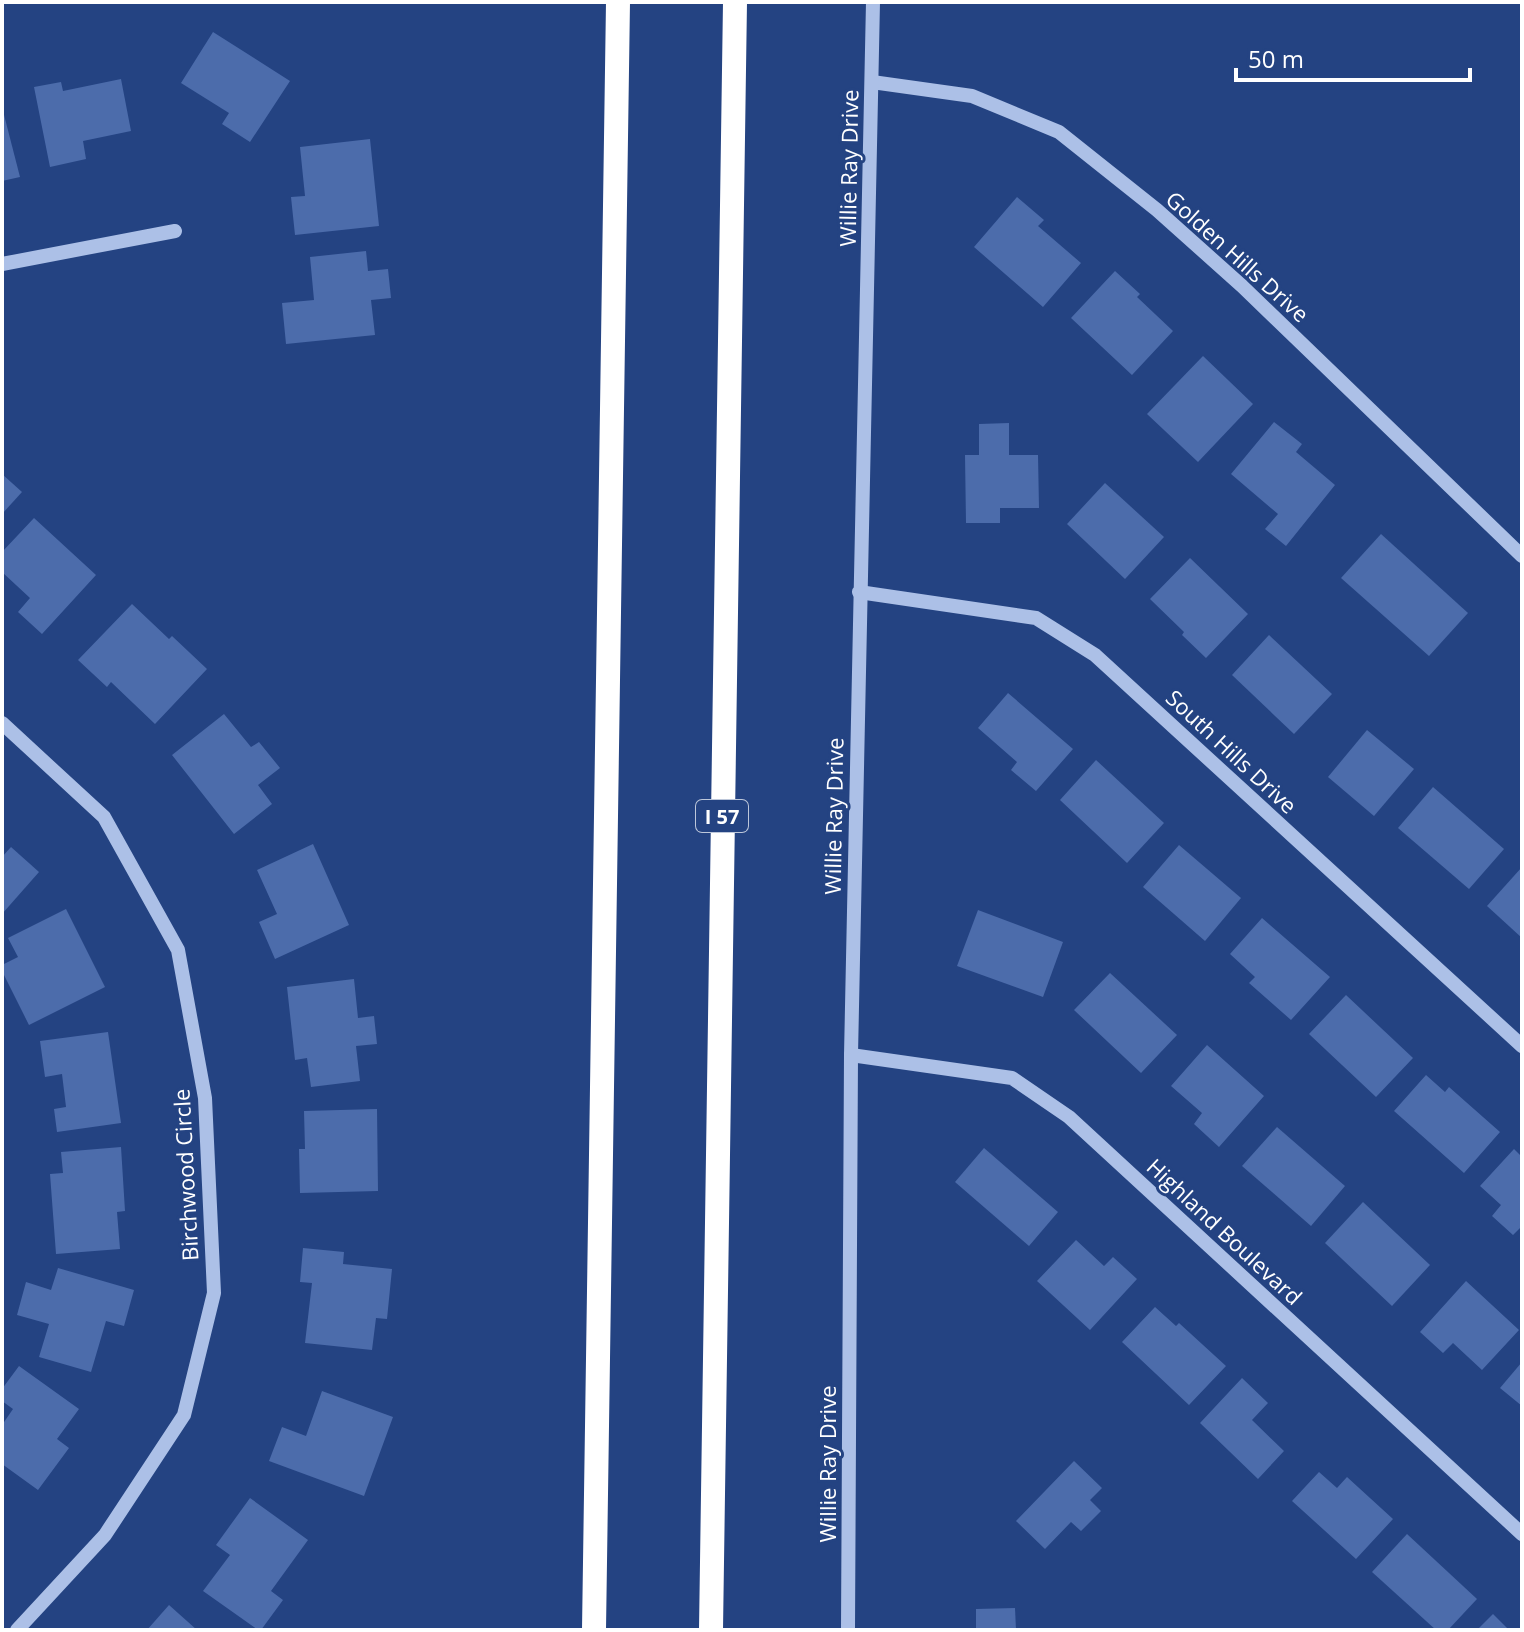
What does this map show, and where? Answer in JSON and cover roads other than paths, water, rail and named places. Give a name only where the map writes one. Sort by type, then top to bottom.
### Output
[{"type":"highway","points":[[594,1630],[618,2]]},
{"type":"highway","name":"I 57","points":[[711,1630],[735,2]]},
{"type":"street","name":"Willie Ray Drive","points":[[848,1630],[851,1055],[873,2]]},
{"type":"street","name":"Golden Hills Drive","points":[[872,82],[972,96],[1059,132],[1157,210],[1242,286],[1522,556]]},
{"type":"street","points":[[2,264],[175,231]]},
{"type":"street","name":"South Hills Drive","points":[[859,592],[1036,618],[1095,655],[1522,1046]]},
{"type":"street","name":"Birchwood Circle","points":[[2,723],[104,817],[178,950],[205,1098],[214,1293],[184,1415],[105,1535],[17,1630]]},
{"type":"street","name":"Highland Boulevard","points":[[851,1055],[1012,1078],[1069,1117],[1522,1534]]}]
